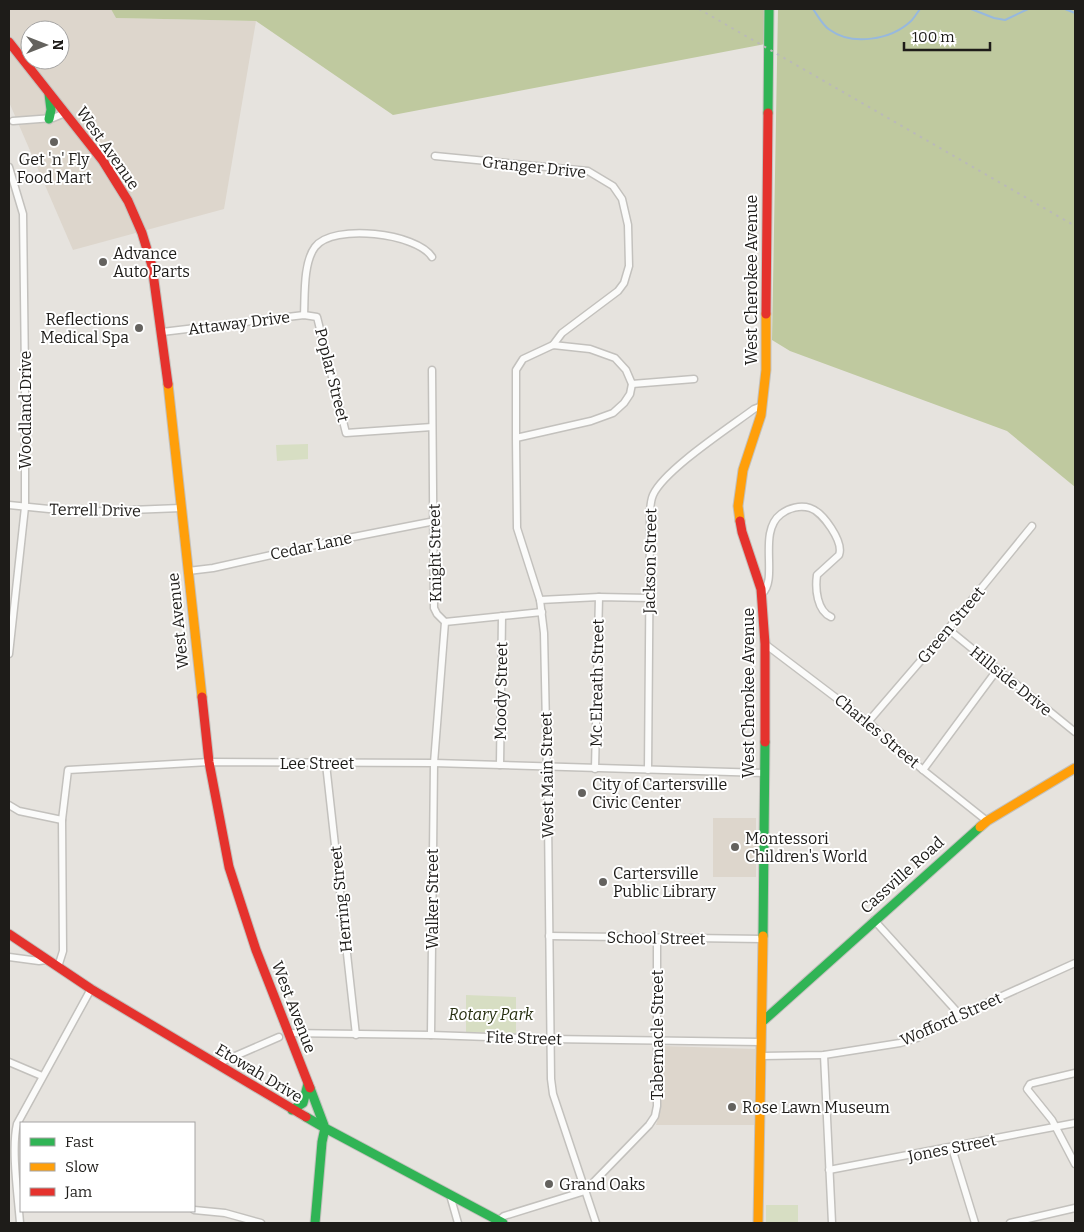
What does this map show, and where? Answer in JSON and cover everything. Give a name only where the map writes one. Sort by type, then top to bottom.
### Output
[{"type":"main road","name":"West Cherokee Avenue","points":[[758,1223],[762,1022],[765,644],[762,594],[742,532],[738,506],[741,477],[759,423],[766,357],[769,9]]},
{"type":"main road","name":"West Avenue","points":[[9,42],[112,174],[134,214],[152,266],[162,332],[209,762],[229,867],[284,1035],[308,1084],[325,1128]]},
{"type":"main road","points":[[49,93],[51,110],[49,119]]},
{"type":"main road","name":"Cassville Road","points":[[762,1022],[987,821],[1075,768]]},
{"type":"main road","name":"Etowah Drive","points":[[9,934],[90,989],[292,1110],[500,1222]]},
{"type":"main road","points":[[762,1000],[770,1005],[782,1004]]},
{"type":"main road","points":[[292,1110],[303,1103],[308,1084]]},
{"type":"main road","points":[[315,1223],[322,1142],[325,1128]]},
{"type":"street","points":[[13,120],[49,119],[65,112]]},
{"type":"street","name":"Granger Drive","points":[[435,156],[588,171],[613,186],[622,199],[628,225],[629,266],[624,282],[618,291],[562,333],[553,345]]},
{"type":"street","name":"Woodland Drive","points":[[9,167],[24,214],[25,507],[9,654]]},
{"type":"street","points":[[304,315],[310,257],[316,246],[338,234],[370,233],[419,244],[432,257]]},
{"type":"street","name":"Attaway Drive","points":[[162,332],[304,315],[317,317]]},
{"type":"street","name":"Poplar Street","points":[[317,317],[346,433],[432,427]]},
{"type":"street","points":[[516,438],[591,421],[614,413],[630,394],[632,384],[626,370],[614,358],[590,349],[553,345]]},
{"type":"street","name":"West Main Street","points":[[553,345],[523,359],[516,370],[517,528],[540,600],[544,633],[550,1079],[553,1094],[596,1223]]},
{"type":"street","name":"Knight Street","points":[[432,370],[435,521],[434,608],[445,622],[434,763]]},
{"type":"street","points":[[632,384],[694,380]]},
{"type":"street","name":"Jackson Street","points":[[648,770],[652,497],[658,486],[668,476],[707,443],[754,409],[762,406]]},
{"type":"street","name":"Terrell Drive","points":[[9,505],[79,512],[181,508]]},
{"type":"street","points":[[762,594],[768,581],[770,535],[773,523],[780,515],[791,508],[812,508],[822,516],[840,544],[839,555],[817,575],[816,582],[821,609],[826,615],[832,617]]},
{"type":"street","name":"Cedar Lane","points":[[188,571],[213,568],[338,540],[435,521]]},
{"type":"street","name":"Green Street","points":[[868,722],[948,629],[1032,526]]},
{"type":"street","points":[[540,600],[598,597],[650,598]]},
{"type":"street","name":"Mc Elreath Street","points":[[595,769],[598,597]]},
{"type":"street","points":[[445,622],[542,612]]},
{"type":"street","name":"Moody Street","points":[[500,765],[502,616]]},
{"type":"street","name":"Hillside Drive","points":[[948,629],[1075,732]]},
{"type":"street","name":"Charles Street","points":[[765,644],[868,722],[923,770],[987,821]]},
{"type":"street","points":[[923,770],[997,670]]},
{"type":"street","name":"Lee Street","points":[[58,967],[63,951],[62,820],[68,770],[209,762],[434,763],[764,773]]},
{"type":"street","name":"Walker Street","points":[[432,1034],[434,763]]},
{"type":"street","name":"Herring Street","points":[[326,764],[356,1034]]},
{"type":"street","points":[[9,805],[19,810],[62,820]]},
{"type":"street","points":[[874,920],[960,1015]]},
{"type":"street","name":"School Street","points":[[549,936],[763,939]]},
{"type":"street","name":"Tabernacle Street","points":[[500,1222],[504,1216],[585,1191],[649,1125],[655,1116],[658,1040],[657,938]]},
{"type":"street","points":[[9,956],[39,961],[48,960]]},
{"type":"street","name":"Wofford Street","points":[[761,1056],[824,1055],[900,1043],[917,1038],[960,1015],[1075,963]]},
{"type":"street","points":[[20,1223],[16,1128],[19,1119],[90,989]]},
{"type":"street","name":"Fite Street","points":[[217,1064],[284,1035],[432,1034],[550,1039],[761,1042]]},
{"type":"street","points":[[824,1055],[832,1223]]},
{"type":"street","points":[[9,1062],[42,1076]]},
{"type":"street","points":[[1075,1073],[1033,1083],[1028,1087],[1028,1092],[1057,1128],[1075,1164]]},
{"type":"street","name":"Jones Street","points":[[829,1170],[1057,1128],[1075,1123]]},
{"type":"street","points":[[952,1148],[975,1223]]},
{"type":"street","points":[[450,1195],[458,1223]]},
{"type":"street","points":[[9,1196],[20,1196]]},
{"type":"street","points":[[1010,1223],[1075,1208]]},
{"type":"street","points":[[195,1210],[225,1213],[261,1223]]},
{"type":"shaded area","points":[[9,9],[113,9],[116,18],[256,21],[224,209],[73,250],[9,102]]},
{"type":"shaded area","name":"Montessori Children's World","points":[[713,818],[756,818],[756,877],[713,877]]},
{"type":"shaded area","points":[[662,1046],[755,1049],[754,1125],[656,1125],[661,1109]]},
{"type":"green space","points":[[111,9],[765,9],[765,44],[393,115],[256,21],[116,18]]},
{"type":"green space","points":[[778,9],[1075,9],[1075,487],[1007,431],[790,351],[772,340]]},
{"type":"green space","points":[[308,444],[308,459],[277,461],[276,445]]},
{"type":"green space","name":"Rotary Park","points":[[466,995],[516,997],[516,1033],[466,1032]]},
{"type":"green space","points":[[766,1205],[798,1205],[798,1223],[766,1223]]},
{"type":"waterway","points":[[813,9],[830,30],[839,35],[860,39],[871,39],[893,33],[911,21],[920,9]]},
{"type":"waterway","points":[[971,9],[1005,20],[1028,9]]},
{"type":"waterway","points":[[1065,9],[1075,13]]},
{"type":"railway","points":[[699,9],[1075,226]]},
{"type":"traffic: fast","points":[[768,113],[769,9]]},
{"type":"traffic: fast","points":[[49,94],[51,110],[49,119]]},
{"type":"traffic: fast","points":[[763,936],[765,742]]},
{"type":"traffic: fast","points":[[762,1022],[980,827]]},
{"type":"traffic: fast","points":[[292,1110],[303,1103],[308,1084]]},
{"type":"traffic: fast","points":[[310,1088],[325,1128],[503,1223]]},
{"type":"traffic: fast","points":[[306,1117],[325,1128],[322,1142],[315,1223]]},
{"type":"traffic: slow","points":[[740,521],[738,506],[743,470],[761,415],[766,370],[766,314]]},
{"type":"traffic: slow","points":[[168,384],[202,697]]},
{"type":"traffic: slow","points":[[980,827],[1075,768]]},
{"type":"traffic: slow","points":[[758,1223],[763,936]]},
{"type":"traffic: jam","points":[[9,42],[103,161],[128,201],[142,233],[152,266],[168,384]]},
{"type":"traffic: jam","points":[[766,314],[768,113]]},
{"type":"traffic: jam","points":[[740,521],[761,589],[765,644],[765,742]]},
{"type":"traffic: jam","points":[[202,697],[209,762],[229,867],[256,950],[310,1088]]},
{"type":"traffic: jam","points":[[9,934],[91,989],[306,1117]]},
{"type":"place","name":"Get 'n' Fly Food Mart","points":[[54,142]]},
{"type":"place","name":"Advance Auto Parts","points":[[103,262]]},
{"type":"place","name":"Reflections Medical Spa","points":[[139,328]]},
{"type":"place","name":"City of Cartersville Civic Center","points":[[582,793]]},
{"type":"place","name":"Montessori Children's World","points":[[735,847]]},
{"type":"place","name":"Cartersville Public Library","points":[[603,882]]},
{"type":"place","name":"Rose Lawn Museum","points":[[732,1107]]},
{"type":"place","name":"Grand Oaks","points":[[549,1184]]}]
